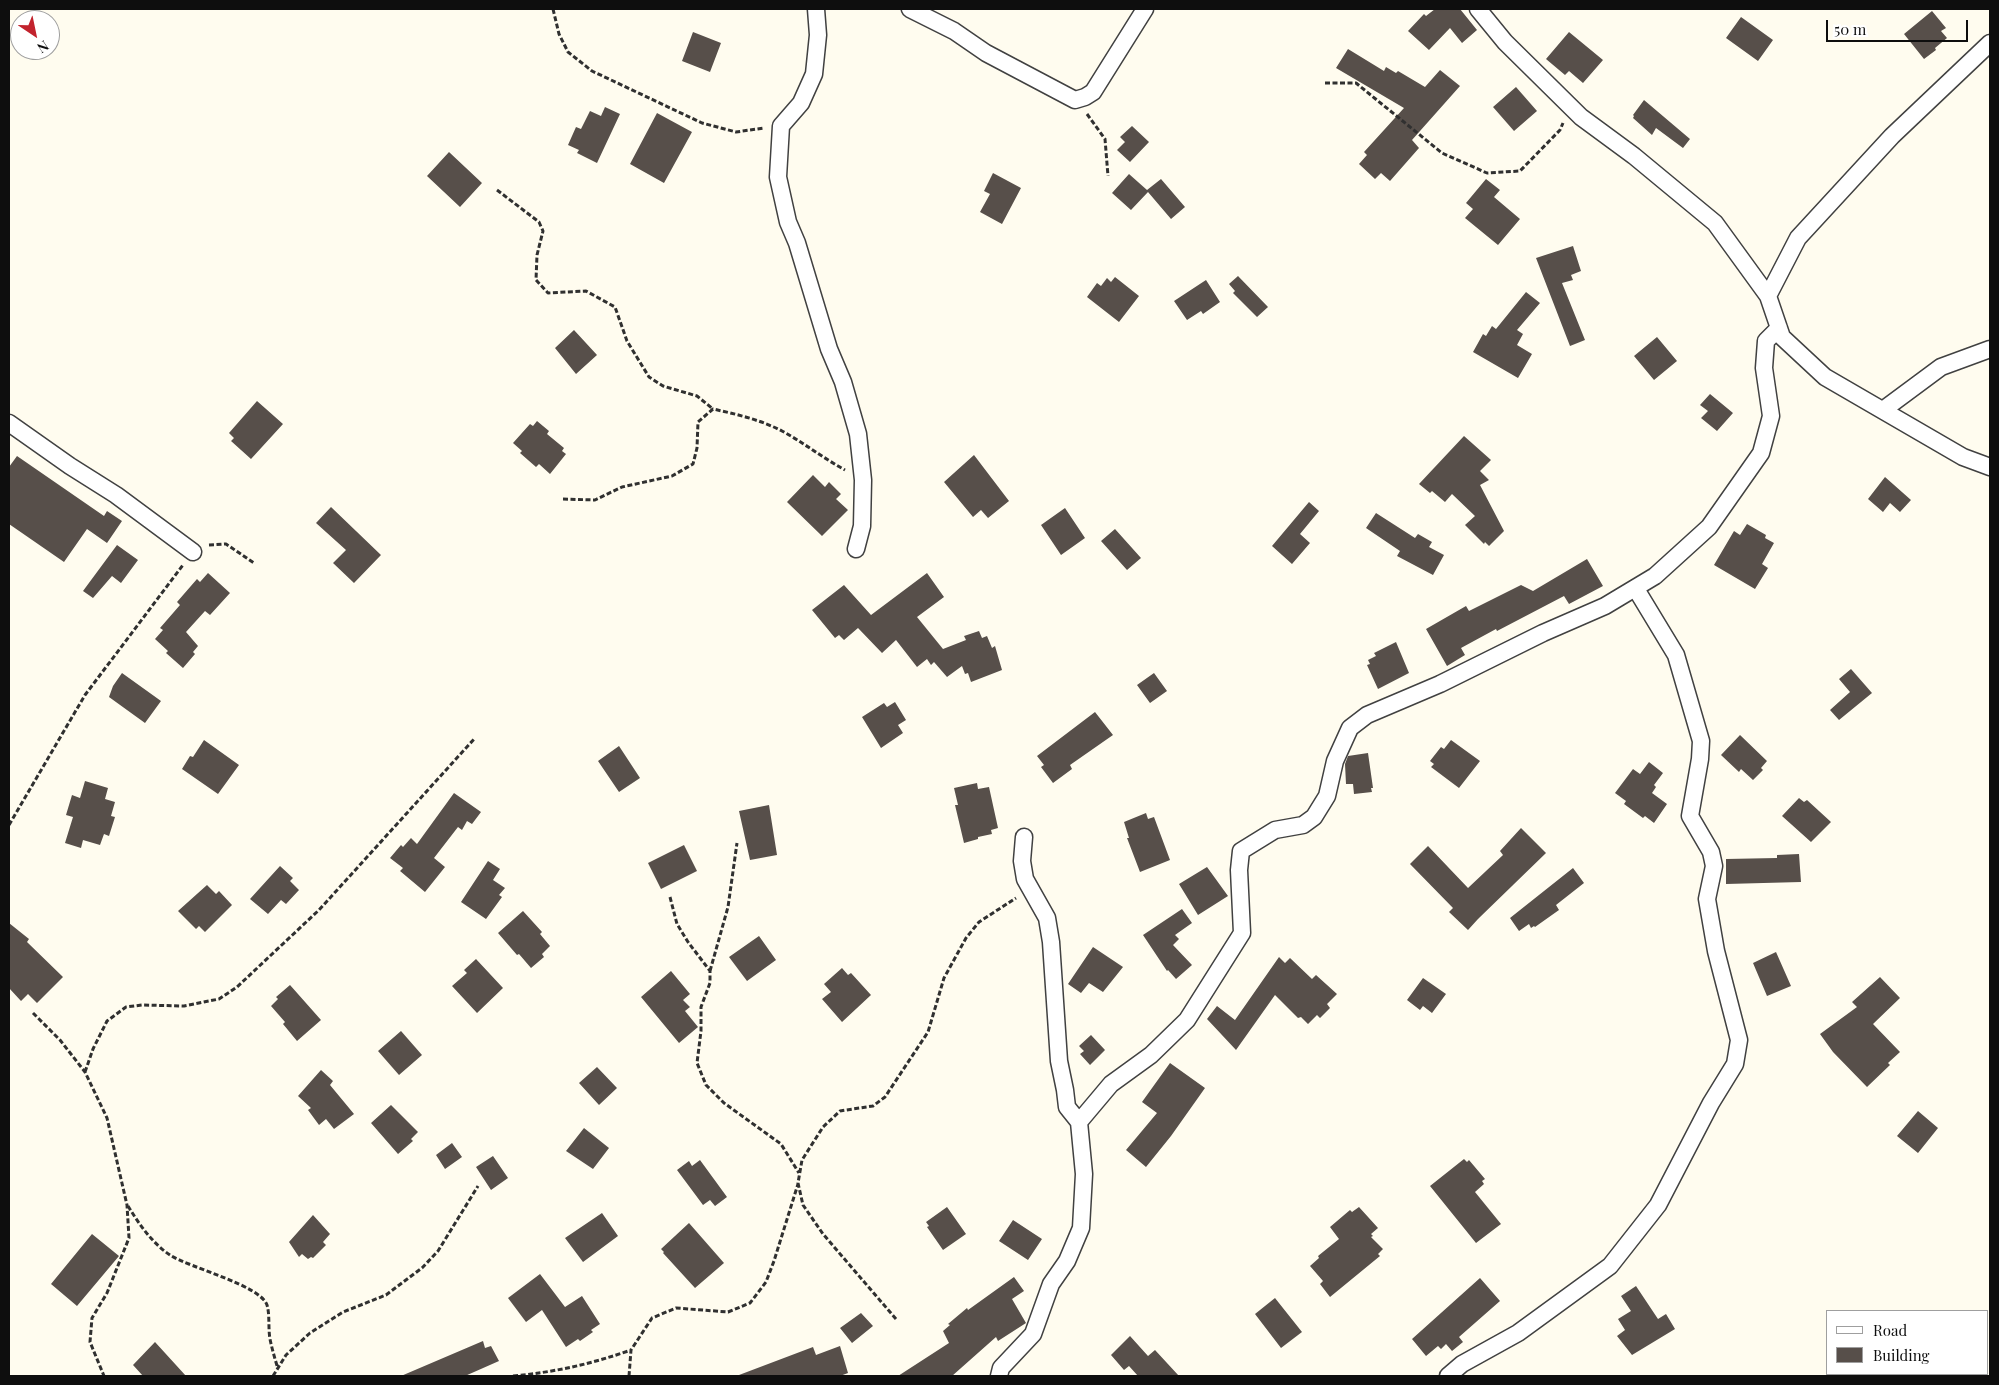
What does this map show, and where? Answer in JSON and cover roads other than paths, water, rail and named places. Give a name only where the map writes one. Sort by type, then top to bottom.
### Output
[{"type":"street","points":[[816,9],[818,35],[814,74],[801,102],[781,126],[778,178],[788,222],[797,243],[829,349],[849,402],[858,434],[863,480],[862,526],[856,549]]},
{"type":"street","points":[[910,9],[954,31],[986,53],[1075,100],[1086,98],[1093,92],[1145,9]]},
{"type":"street","points":[[1478,9],[1505,42],[1580,117],[1634,156],[1715,223],[1768,296],[1782,337],[1825,377],[1963,457],[1990,467]]},
{"type":"street","points":[[1768,296],[1798,238],[1892,136],[1990,43]]},
{"type":"street","points":[[1079,1122],[1111,1084],[1151,1055],[1187,1020],[1242,933],[1239,870],[1241,851],[1275,830],[1303,825],[1314,817],[1326,796],[1335,761],[1350,728],[1368,715],[1440,684],[1543,633],[1605,606],[1636,589],[1655,576],[1709,527],[1761,453],[1771,416],[1764,368],[1766,340],[1779,328]]},
{"type":"street","points":[[1883,410],[1941,367],[1990,349]]},
{"type":"street","points":[[9,423],[116,496],[193,552]]},
{"type":"street","points":[[1963,457],[1990,453]]},
{"type":"street","points":[[1448,1376],[1462,1364],[1518,1333],[1610,1266],[1658,1205],[1711,1103],[1735,1064],[1739,1040],[1716,950],[1707,899],[1714,866],[1711,852],[1690,816],[1700,759],[1701,741],[1676,655],[1636,589]]},
{"type":"street","points":[[999,1376],[1001,1368],[1033,1334],[1051,1284],[1067,1261],[1081,1228],[1084,1174],[1079,1122],[1067,1107],[1066,1090],[1059,1061],[1051,942],[1047,918],[1025,880],[1022,861],[1024,838]]}]
